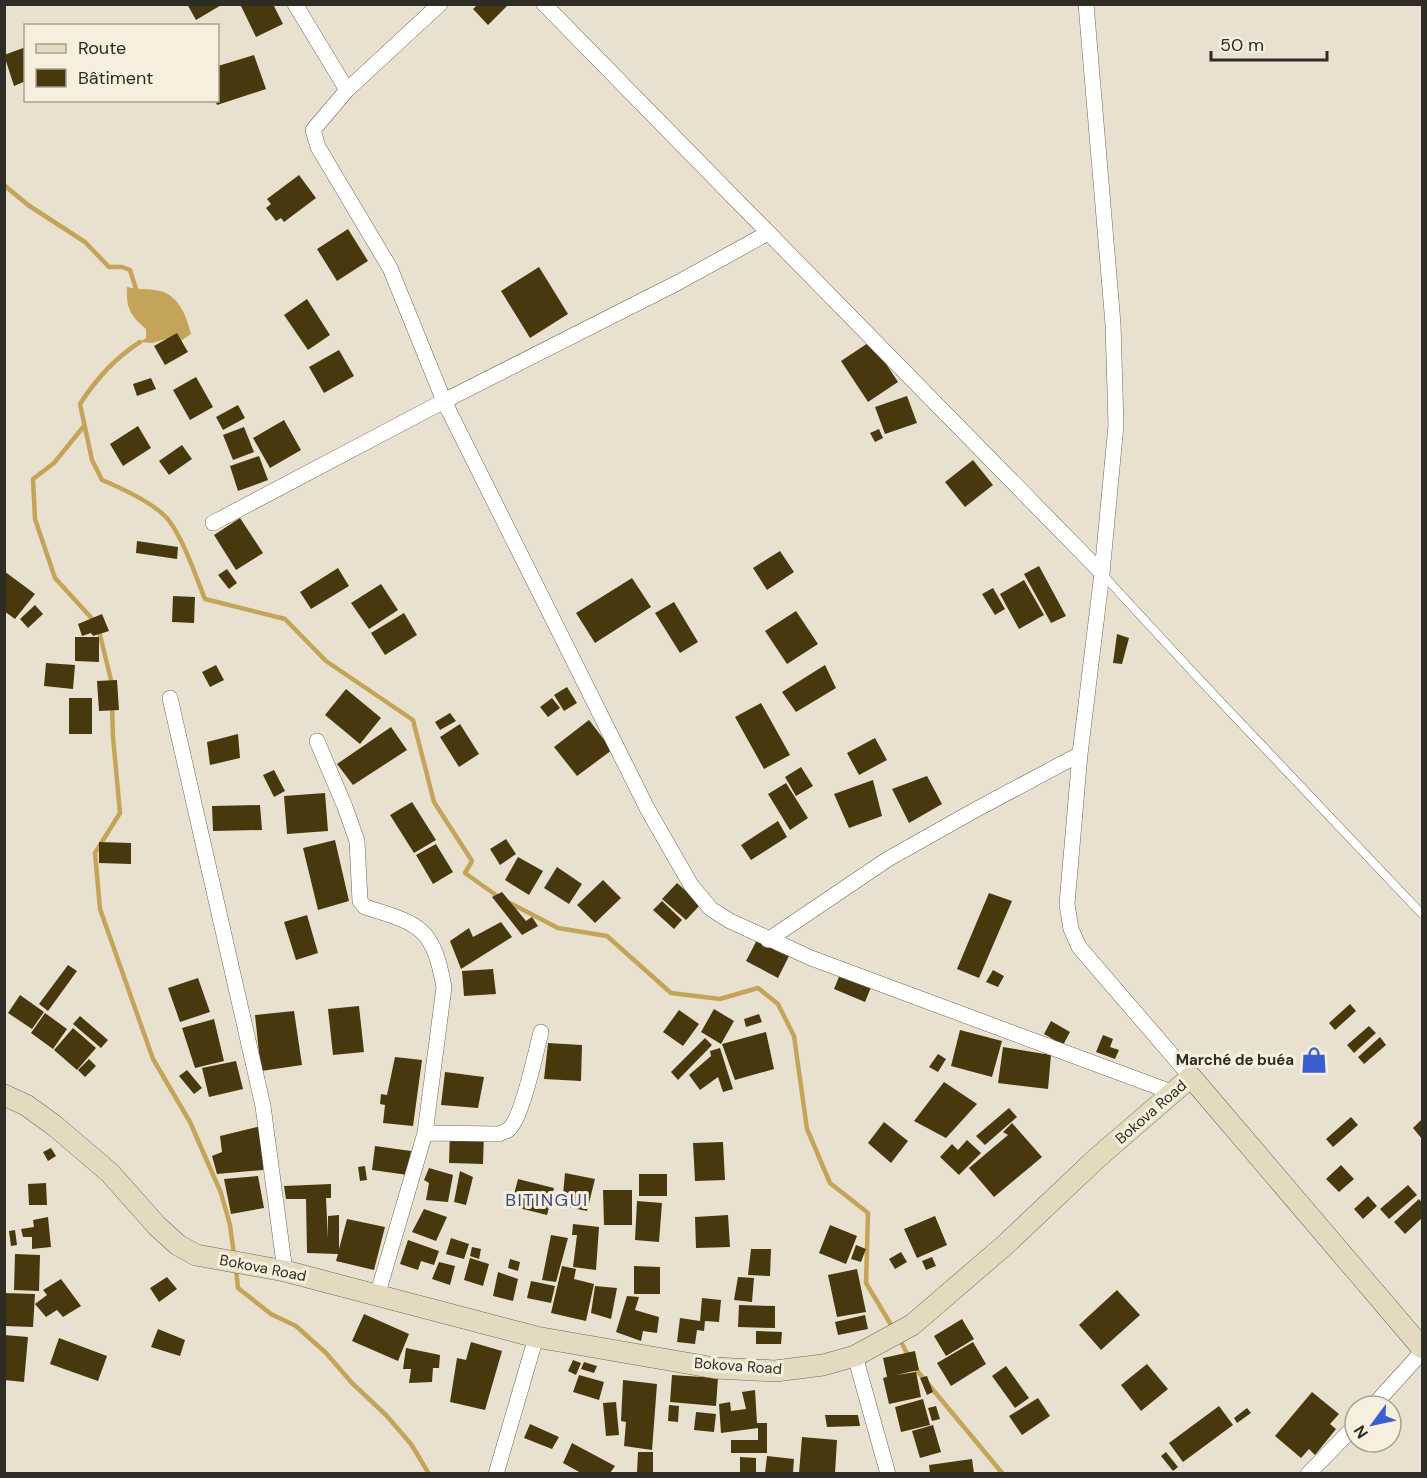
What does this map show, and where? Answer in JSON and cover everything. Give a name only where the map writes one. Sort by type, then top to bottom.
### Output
[{"type":"street","points":[[295,4],[347,90]]},
{"type":"street","points":[[440,4],[347,90],[313,130],[318,147],[390,268],[444,401],[648,810],[691,885],[711,909],[768,940],[1174,1093]]},
{"type":"street","points":[[544,4],[1102,573]]},
{"type":"street","points":[[1086,4],[1113,324],[1116,425],[1102,573],[1080,753],[1067,904],[1071,929],[1079,947],[1191,1077]]},
{"type":"street","points":[[213,524],[444,401],[679,282],[768,233]]},
{"type":"street","points":[[170,698],[263,1106],[285,1271]]},
{"type":"street","points":[[317,741],[357,841],[360,901],[365,907],[412,923],[429,938],[441,969],[444,987],[425,1133],[376,1296]]},
{"type":"street","points":[[768,940],[888,859],[1080,753]]},
{"type":"street","points":[[425,1133],[499,1134],[508,1130],[515,1120],[527,1089],[541,1032]]},
{"type":"street","name":"Bokova Road","points":[[4,1095],[26,1105],[55,1126],[110,1173],[157,1226],[178,1245],[196,1255],[285,1271],[536,1337],[715,1368],[775,1371],[823,1365],[855,1356],[912,1325],[1005,1245],[1097,1158],[1191,1077],[1422,1350]]},
{"type":"street","points":[[4,1083],[26,1105]]},
{"type":"street","points":[[496,1473],[536,1337]]},
{"type":"street","points":[[1384,1394],[1422,1350]]},
{"type":"street","points":[[855,1356],[888,1473]]},
{"type":"street","points":[[1308,1473],[1343,1438]]},
{"type":"lane","points":[[1102,573],[1422,914]]},
{"type":"shaded area","points":[[127,287],[158,290],[171,296],[183,311],[191,334],[182,340],[140,342],[146,338],[146,329],[130,311]]},
{"type":"building","points":[[187,4],[223,4],[196,20]]},
{"type":"building","points":[[240,4],[273,4],[283,24],[256,37]]},
{"type":"building","points":[[478,4],[509,4],[488,25],[473,9]]},
{"type":"building","points":[[24,48],[24,82],[14,86],[4,55]]},
{"type":"building","points":[[254,55],[266,89],[217,105],[216,102],[219,102],[219,66]]},
{"type":"building","points":[[299,175],[316,198],[284,222],[281,218],[276,221],[266,208],[271,204],[267,199]]},
{"type":"building","points":[[348,229],[368,261],[337,281],[317,249]]},
{"type":"building","points":[[539,267],[568,314],[530,338],[501,291]]},
{"type":"building","points":[[307,299],[330,335],[308,350],[284,315]]},
{"type":"building","points":[[177,333],[188,352],[165,365],[154,346]]},
{"type":"building","points":[[871,341],[898,382],[868,402],[841,361]]},
{"type":"building","points":[[339,350],[354,376],[324,393],[309,367]]},
{"type":"building","points":[[196,377],[213,407],[190,420],[173,390]]},
{"type":"building","points":[[151,378],[156,389],[137,396],[133,384]]},
{"type":"building","points":[[907,396],[917,423],[885,434],[875,407]]},
{"type":"building","points":[[238,405],[245,418],[223,430],[216,417]]},
{"type":"building","points":[[284,420],[301,450],[270,468],[253,438]]},
{"type":"building","points":[[138,426],[151,448],[123,466],[110,444]]},
{"type":"building","points":[[244,427],[254,452],[233,460],[223,435]]},
{"type":"building","points":[[879,429],[883,438],[875,442],[870,433]]},
{"type":"building","points":[[182,445],[192,459],[169,475],[159,461]]},
{"type":"building","points":[[259,456],[268,480],[238,491],[230,466]]},
{"type":"building","points":[[973,460],[993,485],[965,507],[945,482]]},
{"type":"building","points":[[240,518],[263,553],[236,570],[214,535]]},
{"type":"building","points":[[137,541],[178,547],[177,559],[136,553]]},
{"type":"building","points":[[780,551],[794,572],[767,590],[753,568]]},
{"type":"building","points":[[1039,566],[1066,616],[1051,623],[1024,574]]},
{"type":"building","points":[[338,568],[349,586],[311,609],[300,592]]},
{"type":"building","points":[[227,569],[237,583],[229,589],[218,575]]},
{"type":"building","points":[[4,571],[35,594],[15,619],[4,611]]},
{"type":"building","points":[[632,578],[651,607],[595,643],[576,613]]},
{"type":"building","points":[[1024,580],[1044,615],[1019,629],[1000,594]]},
{"type":"building","points":[[381,584],[398,610],[369,629],[351,603]]},
{"type":"building","points":[[993,588],[1005,609],[995,615],[982,594]]},
{"type":"building","points":[[173,596],[195,597],[194,623],[172,622]]},
{"type":"building","points":[[674,602],[698,642],[680,653],[655,613]]},
{"type":"building","points":[[35,605],[43,614],[28,628],[20,619]]},
{"type":"building","points":[[796,611],[818,644],[787,664],[765,631]]},
{"type":"building","points":[[404,613],[417,635],[385,655],[371,633]]},
{"type":"building","points":[[102,614],[109,631],[93,636],[91,633],[82,636],[78,624]]},
{"type":"building","points":[[1117,634],[1129,638],[1122,664],[1113,663]]},
{"type":"building","points":[[75,637],[99,637],[99,662],[75,661]]},
{"type":"building","points":[[46,663],[75,665],[73,689],[44,686]]},
{"type":"building","points":[[216,665],[224,680],[210,687],[202,672]]},
{"type":"building","points":[[825,665],[836,688],[796,712],[782,692]]},
{"type":"building","points":[[117,680],[119,710],[99,711],[97,681]]},
{"type":"building","points":[[567,687],[577,703],[564,711],[554,695]]},
{"type":"building","points":[[346,689],[381,718],[360,744],[325,715]]},
{"type":"building","points":[[69,698],[92,698],[92,734],[69,734]]},
{"type":"building","points":[[552,698],[560,708],[548,717],[540,707]]},
{"type":"building","points":[[761,703],[790,755],[764,769],[735,717]]},
{"type":"building","points":[[450,713],[456,721],[440,730],[435,722]]},
{"type":"building","points":[[589,720],[612,750],[577,776],[554,747]]},
{"type":"building","points":[[460,724],[479,754],[459,767],[440,737]]},
{"type":"building","points":[[391,727],[407,750],[353,785],[337,764]]},
{"type":"building","points":[[238,734],[240,758],[210,765],[207,742]]},
{"type":"building","points":[[875,738],[887,760],[859,775],[847,753]]},
{"type":"building","points":[[801,767],[813,786],[796,796],[785,777]]},
{"type":"building","points":[[274,770],[285,791],[274,797],[263,775]]},
{"type":"building","points":[[927,776],[942,804],[909,823],[892,789]]},
{"type":"building","points":[[873,780],[882,816],[849,828],[834,794]]},
{"type":"building","points":[[786,783],[808,818],[790,830],[768,794]]},
{"type":"building","points":[[325,793],[328,831],[287,834],[284,796]]},
{"type":"building","points":[[412,802],[436,840],[414,853],[390,815]]},
{"type":"building","points":[[260,805],[262,830],[213,831],[212,806]]},
{"type":"building","points":[[778,821],[787,837],[751,860],[741,845]]},
{"type":"building","points":[[506,839],[516,854],[500,865],[490,849]]},
{"type":"building","points":[[335,840],[349,901],[318,910],[303,848]]},
{"type":"building","points":[[99,842],[131,843],[131,864],[99,863]]},
{"type":"building","points":[[436,844],[453,872],[433,884],[416,855]]},
{"type":"building","points":[[518,857],[543,871],[529,895],[505,880]]},
{"type":"building","points":[[557,867],[582,884],[569,904],[544,888]]},
{"type":"building","points":[[603,880],[621,898],[595,923],[577,905]]},
{"type":"building","points":[[677,883],[701,904],[686,920],[662,899]]},
{"type":"building","points":[[502,892],[526,921],[532,917],[538,926],[522,935],[492,897]]},
{"type":"building","points":[[989,893],[1012,901],[979,978],[957,969]]},
{"type":"building","points":[[662,901],[682,920],[674,929],[653,910]]},
{"type":"building","points":[[307,915],[318,953],[296,960],[284,922]]},
{"type":"building","points":[[501,922],[512,937],[461,969],[450,941],[469,928],[473,937]]},
{"type":"building","points":[[758,938],[790,954],[778,978],[746,961]]},
{"type":"building","points":[[68,965],[77,971],[48,1011],[39,1004]]},
{"type":"building","points":[[493,969],[496,994],[464,996],[462,971]]},
{"type":"building","points":[[993,970],[1004,976],[998,987],[986,982]]},
{"type":"building","points":[[841,972],[872,985],[865,1002],[834,989]]},
{"type":"building","points":[[198,978],[210,1012],[180,1022],[168,988]]},
{"type":"building","points":[[20,995],[44,1012],[32,1029],[8,1013]]},
{"type":"building","points":[[1350,1004],[1356,1011],[1335,1030],[1329,1023]]},
{"type":"building","points":[[359,1006],[364,1052],[333,1055],[328,1009]]},
{"type":"building","points":[[714,1009],[734,1021],[721,1044],[701,1032]]},
{"type":"building","points":[[679,1010],[699,1024],[683,1046],[663,1032]]},
{"type":"building","points":[[294,1011],[302,1065],[261,1071],[255,1015]]},
{"type":"building","points":[[45,1013],[67,1029],[53,1049],[31,1033]]},
{"type":"building","points":[[759,1014],[762,1022],[746,1027],[744,1019]]},
{"type":"building","points":[[80,1016],[108,1040],[101,1048],[73,1024]]},
{"type":"building","points":[[214,1019],[224,1061],[195,1068],[182,1028]]},
{"type":"building","points":[[1051,1021],[1070,1032],[1063,1045],[1044,1034]]},
{"type":"building","points":[[1369,1026],[1376,1033],[1354,1053],[1347,1045]]},
{"type":"building","points":[[73,1028],[96,1048],[77,1070],[54,1050]]},
{"type":"building","points":[[960,1030],[1002,1041],[992,1077],[951,1066]]},
{"type":"building","points":[[766,1032],[774,1069],[735,1080],[722,1044]]},
{"type":"building","points":[[1103,1035],[1113,1039],[1110,1047],[1119,1050],[1115,1059],[1096,1052]]},
{"type":"building","points":[[1380,1037],[1386,1045],[1364,1064],[1358,1057]]},
{"type":"building","points":[[705,1038],[712,1045],[678,1080],[671,1072]]},
{"type":"building","points":[[548,1043],[582,1045],[581,1081],[544,1079]]},
{"type":"building","points":[[1003,1047],[1051,1055],[1048,1089],[998,1083]]},
{"type":"building","points":[[720,1048],[733,1089],[723,1092],[718,1077],[700,1090],[689,1075],[711,1056],[710,1051]]},
{"type":"building","points":[[938,1054],[946,1059],[938,1072],[929,1067]]},
{"type":"building","points":[[395,1057],[422,1060],[413,1126],[383,1123],[385,1105],[380,1104],[381,1094],[387,1095]]},
{"type":"building","points":[[89,1059],[96,1066],[85,1077],[78,1070]]},
{"type":"building","points":[[236,1061],[243,1089],[209,1097],[202,1068]]},
{"type":"building","points":[[187,1070],[202,1088],[194,1094],[179,1076]]},
{"type":"building","points":[[445,1072],[484,1077],[478,1108],[441,1105]]},
{"type":"building","points":[[944,1082],[977,1104],[946,1138],[914,1121]]},
{"type":"building","points":[[1009,1108],[1017,1117],[985,1145],[976,1136]]},
{"type":"building","points":[[1351,1117],[1358,1125],[1333,1147],[1326,1139]]},
{"type":"building","points":[[1422,1119],[1422,1139],[1413,1128]]},
{"type":"building","points":[[884,1122],[908,1141],[891,1163],[868,1143]]},
{"type":"building","points":[[1012,1123],[1042,1157],[994,1197],[969,1168],[1008,1135],[1003,1132]]},
{"type":"building","points":[[261,1126],[266,1159],[263,1170],[217,1174],[212,1156],[222,1152],[220,1136]]},
{"type":"building","points":[[450,1132],[484,1133],[483,1164],[449,1163]]},
{"type":"building","points":[[967,1140],[981,1153],[959,1175],[940,1157],[952,1144],[958,1150]]},
{"type":"building","points":[[723,1142],[725,1180],[695,1181],[693,1143]]},
{"type":"building","points":[[375,1146],[411,1151],[408,1175],[372,1170]]},
{"type":"building","points":[[51,1148],[56,1156],[48,1161],[43,1152]]},
{"type":"building","points":[[1341,1165],[1354,1179],[1339,1192],[1326,1179]]},
{"type":"building","points":[[365,1166],[367,1180],[360,1181],[358,1167]]},
{"type":"building","points":[[429,1168],[453,1175],[448,1202],[426,1200],[429,1183],[424,1180]]},
{"type":"building","points":[[460,1171],[473,1177],[466,1205],[454,1202]]},
{"type":"building","points":[[565,1173],[595,1179],[587,1211],[562,1206]]},
{"type":"building","points":[[639,1174],[667,1174],[667,1196],[639,1196]]},
{"type":"building","points":[[258,1176],[264,1208],[231,1214],[224,1179]]},
{"type":"building","points":[[518,1179],[554,1188],[547,1215],[511,1206]]},
{"type":"building","points":[[46,1183],[47,1205],[29,1205],[28,1184]]},
{"type":"building","points":[[331,1184],[331,1198],[326,1198],[328,1239],[328,1216],[339,1215],[339,1249],[347,1219],[385,1227],[374,1270],[336,1261],[338,1254],[307,1253],[306,1199],[286,1199],[284,1186]]},
{"type":"building","points":[[1408,1185],[1417,1195],[1389,1219],[1380,1209]]},
{"type":"building","points":[[603,1190],[632,1190],[632,1225],[604,1225]]},
{"type":"building","points":[[1368,1196],[1377,1206],[1363,1219],[1354,1209]]},
{"type":"building","points":[[1419,1199],[1422,1203],[1422,1218],[1405,1234],[1394,1222]]},
{"type":"building","points":[[637,1201],[662,1203],[659,1242],[635,1240]]},
{"type":"building","points":[[424,1209],[447,1217],[436,1241],[412,1232]]},
{"type":"building","points":[[728,1215],[730,1247],[696,1248],[695,1217]]},
{"type":"building","points":[[935,1216],[947,1245],[917,1258],[904,1229]]},
{"type":"building","points":[[48,1217],[51,1247],[32,1249],[32,1237],[23,1237],[21,1229],[34,1227],[33,1220]]},
{"type":"building","points":[[573,1224],[599,1227],[596,1270],[573,1267],[577,1235],[572,1235]]},
{"type":"building","points":[[830,1225],[857,1236],[846,1264],[819,1253]]},
{"type":"building","points":[[15,1230],[17,1245],[11,1246],[9,1231]]},
{"type":"building","points":[[551,1235],[568,1238],[556,1282],[542,1280]]},
{"type":"building","points":[[451,1238],[469,1244],[464,1259],[446,1254]]},
{"type":"building","points":[[408,1240],[439,1251],[434,1265],[421,1261],[418,1270],[400,1264]]},
{"type":"building","points":[[856,1245],[866,1249],[861,1262],[851,1259]]},
{"type":"building","points":[[472,1247],[481,1249],[479,1259],[470,1256]]},
{"type":"building","points":[[751,1249],[771,1249],[770,1276],[748,1275]]},
{"type":"building","points":[[901,1252],[907,1262],[895,1269],[889,1259]]},
{"type":"building","points":[[15,1254],[40,1255],[39,1291],[14,1290]]},
{"type":"building","points":[[932,1257],[936,1266],[926,1270],[922,1261]]},
{"type":"building","points":[[470,1258],[489,1264],[483,1286],[464,1280]]},
{"type":"building","points":[[510,1259],[520,1262],[518,1271],[508,1268]]},
{"type":"building","points":[[439,1262],[455,1266],[450,1285],[432,1279]]},
{"type":"building","points":[[562,1266],[576,1269],[574,1279],[594,1284],[586,1321],[551,1313]]},
{"type":"building","points":[[634,1266],[660,1267],[660,1294],[634,1294]]},
{"type":"building","points":[[857,1269],[866,1312],[837,1317],[828,1275]]},
{"type":"building","points":[[498,1272],[518,1279],[513,1301],[493,1296]]},
{"type":"building","points":[[167,1277],[177,1289],[159,1302],[150,1288]]},
{"type":"building","points":[[738,1277],[754,1278],[752,1302],[734,1300]]},
{"type":"building","points":[[61,1279],[81,1306],[63,1317],[57,1310],[46,1317],[35,1304],[47,1295],[43,1290]]},
{"type":"building","points":[[531,1281],[555,1286],[551,1303],[527,1298]]},
{"type":"building","points":[[595,1286],[617,1288],[611,1319],[591,1313]]},
{"type":"building","points":[[1117,1290],[1140,1315],[1101,1350],[1079,1325]]},
{"type":"building","points":[[4,1293],[35,1294],[33,1327],[4,1326]]},
{"type":"building","points":[[627,1296],[639,1297],[635,1310],[659,1317],[657,1333],[643,1331],[641,1341],[616,1332]]},
{"type":"building","points":[[702,1298],[721,1300],[719,1322],[705,1321],[704,1331],[697,1330],[695,1344],[677,1342],[680,1318],[700,1321]]},
{"type":"building","points":[[739,1305],[775,1306],[775,1328],[738,1327]]},
{"type":"building","points":[[364,1314],[409,1334],[398,1361],[352,1341]]},
{"type":"building","points":[[865,1315],[868,1329],[838,1335],[835,1322]]},
{"type":"building","points":[[962,1319],[974,1339],[946,1356],[934,1336]]},
{"type":"building","points":[[158,1329],[185,1340],[180,1356],[151,1347]]},
{"type":"building","points":[[756,1331],[782,1332],[781,1344],[756,1344]]},
{"type":"building","points":[[4,1335],[28,1337],[24,1382],[4,1380]]},
{"type":"building","points":[[59,1338],[107,1356],[98,1381],[50,1364]]},
{"type":"building","points":[[471,1342],[502,1351],[485,1410],[450,1402],[457,1358],[466,1360]]},
{"type":"building","points":[[973,1342],[986,1364],[951,1386],[937,1363]]},
{"type":"building","points":[[406,1348],[440,1355],[439,1368],[433,1368],[432,1382],[409,1383],[411,1369],[403,1369]]},
{"type":"building","points":[[915,1351],[919,1370],[896,1375],[916,1372],[921,1397],[889,1404],[883,1378],[887,1377],[883,1358]]},
{"type":"building","points":[[573,1360],[581,1363],[576,1375],[568,1371]]},
{"type":"building","points":[[584,1362],[597,1366],[594,1373],[581,1369]]},
{"type":"building","points":[[1147,1364],[1168,1389],[1141,1411],[1121,1385]]},
{"type":"building","points":[[1006,1366],[1029,1398],[1015,1408],[992,1376]]},
{"type":"building","points":[[579,1375],[604,1382],[599,1400],[573,1392]]},
{"type":"building","points":[[672,1375],[718,1378],[716,1406],[670,1402]]},
{"type":"building","points":[[927,1376],[933,1392],[927,1395],[920,1378]]},
{"type":"building","points":[[623,1380],[657,1384],[652,1450],[624,1446],[626,1422],[621,1421]]},
{"type":"building","points":[[755,1390],[757,1423],[767,1423],[767,1453],[731,1453],[731,1440],[758,1440],[758,1428],[721,1433],[719,1404],[730,1402],[731,1411],[746,1409],[742,1392]]},
{"type":"building","points":[[1312,1392],[1339,1414],[1330,1424],[1336,1429],[1315,1455],[1309,1449],[1301,1458],[1275,1436]]},
{"type":"building","points":[[1038,1398],[1050,1416],[1022,1435],[1009,1416]]},
{"type":"building","points":[[923,1399],[930,1425],[901,1432],[895,1407]]},
{"type":"building","points":[[616,1402],[619,1435],[606,1436],[603,1403]]},
{"type":"building","points":[[669,1405],[679,1406],[678,1422],[668,1421]]},
{"type":"building","points":[[936,1406],[940,1419],[932,1421],[928,1408]]},
{"type":"building","points":[[1219,1406],[1233,1425],[1183,1462],[1169,1443]]},
{"type":"building","points":[[1247,1408],[1251,1413],[1237,1423],[1234,1418]]},
{"type":"building","points":[[696,1412],[716,1414],[714,1432],[694,1430]]},
{"type":"building","points":[[825,1415],[858,1415],[860,1426],[827,1427]]},
{"type":"building","points":[[530,1424],[559,1437],[552,1449],[524,1438]]},
{"type":"building","points":[[933,1425],[941,1452],[920,1458],[912,1431]]},
{"type":"building","points":[[802,1437],[837,1440],[835,1473],[799,1473]]},
{"type":"building","points":[[572,1443],[615,1466],[610,1473],[581,1473],[563,1463]]},
{"type":"building","points":[[638,1452],[653,1452],[653,1473],[637,1473]]},
{"type":"building","points":[[1166,1452],[1178,1467],[1173,1471],[1161,1456]]},
{"type":"building","points":[[767,1456],[794,1459],[793,1473],[765,1473]]},
{"type":"building","points":[[740,1457],[756,1458],[756,1473],[740,1473]]},
{"type":"building","points":[[972,1459],[974,1473],[930,1473],[929,1465]]},
{"type":"waterway","points":[[4,185],[28,205],[85,242],[109,267],[122,267],[130,270],[136,289]]},
{"type":"waterway","points":[[140,342],[107,370],[80,404],[92,460],[102,480],[148,503],[170,522],[185,549],[205,599],[285,619],[326,661],[413,720],[434,802],[472,861],[465,873],[500,898]]},
{"type":"waterway","points":[[84,426],[54,463],[33,479],[35,519],[55,578],[96,623]]},
{"type":"waterway","points":[[99,631],[112,684]]},
{"type":"waterway","points":[[112,704],[120,813],[95,853],[100,909],[153,1059],[190,1122],[221,1193],[230,1225],[234,1255]]},
{"type":"waterway","points":[[508,902],[558,928],[607,936],[671,993],[720,999],[758,988],[778,1004],[794,1036],[807,1129],[830,1183],[868,1213],[866,1283],[893,1328]]},
{"type":"waterway","points":[[236,1269],[238,1288],[271,1314],[296,1326],[326,1353],[411,1444],[429,1474]]},
{"type":"waterway","points":[[899,1338],[909,1357]]},
{"type":"waterway","points":[[914,1367],[1003,1474]]},
{"type":"place","name":"Marché de buéa","points":[[1314,1060]]},
{"type":"district","name":"BITINGUI","points":[[547,1200]]}]
